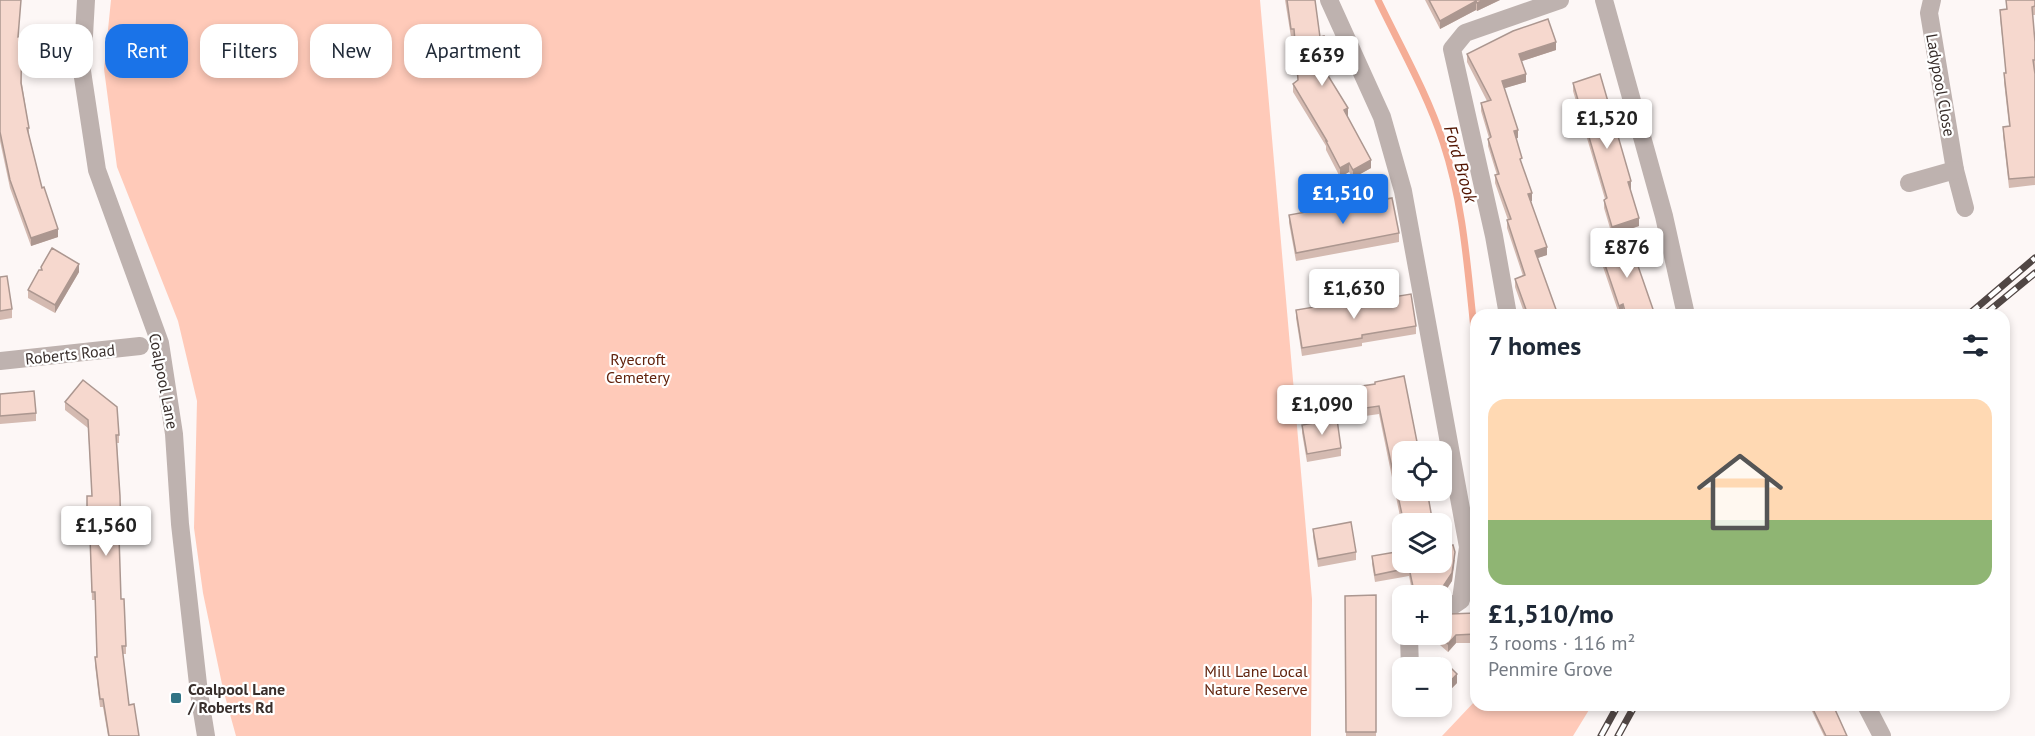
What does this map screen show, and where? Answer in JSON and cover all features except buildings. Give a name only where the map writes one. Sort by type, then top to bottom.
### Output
[{"type":"street","name":"Coalpool Lane","points":[[86,0],[82,71],[97,170],[160,343],[165,371],[174,434],[180,524],[206,736]]},
{"type":"street","points":[[1329,0],[1382,117],[1403,191],[1468,547],[1461,600],[1452,606]]},
{"type":"street","points":[[1507,309],[1494,236],[1452,49],[1465,33],[1560,0]]},
{"type":"street","points":[[1604,0],[1664,216],[1685,309]]},
{"type":"street","name":"Ladypool Close","points":[[1932,0],[1929,13],[1956,170],[1965,208]]},
{"type":"street","points":[[1909,183],[1956,170]]},
{"type":"street","name":"Roberts Road","points":[[0,361],[140,346]]},
{"type":"street","points":[[1869,711],[1882,736]]},
{"type":"green space","name":"Ryecroft Cemetery","points":[[111,0],[1260,0],[1312,599],[1311,736],[236,736],[223,689],[203,593],[194,528],[197,401],[178,321],[117,167],[105,78],[188,78],[188,24],[109,24]]},
{"type":"green space","points":[[1470,706],[1470,711],[1588,711],[1573,736],[1442,736]]},
{"type":"waterway","name":"Ford Brook","points":[[1378,0],[1413,70],[1443,142],[1461,218],[1472,309]]},
{"type":"railway","points":[[1975,309],[2035,258]]},
{"type":"railway","points":[[1991,309],[2035,273]]},
{"type":"railway","points":[[1601,736],[1615,711]]},
{"type":"railway","points":[[1618,736],[1632,711]]},
{"type":"place","name":"Coalpool Lane / Roberts Rd","points":[[176,698]]},
{"type":"park label","name":"Mill Lane Local Nature Reserve","points":[[1256,680]]}]
